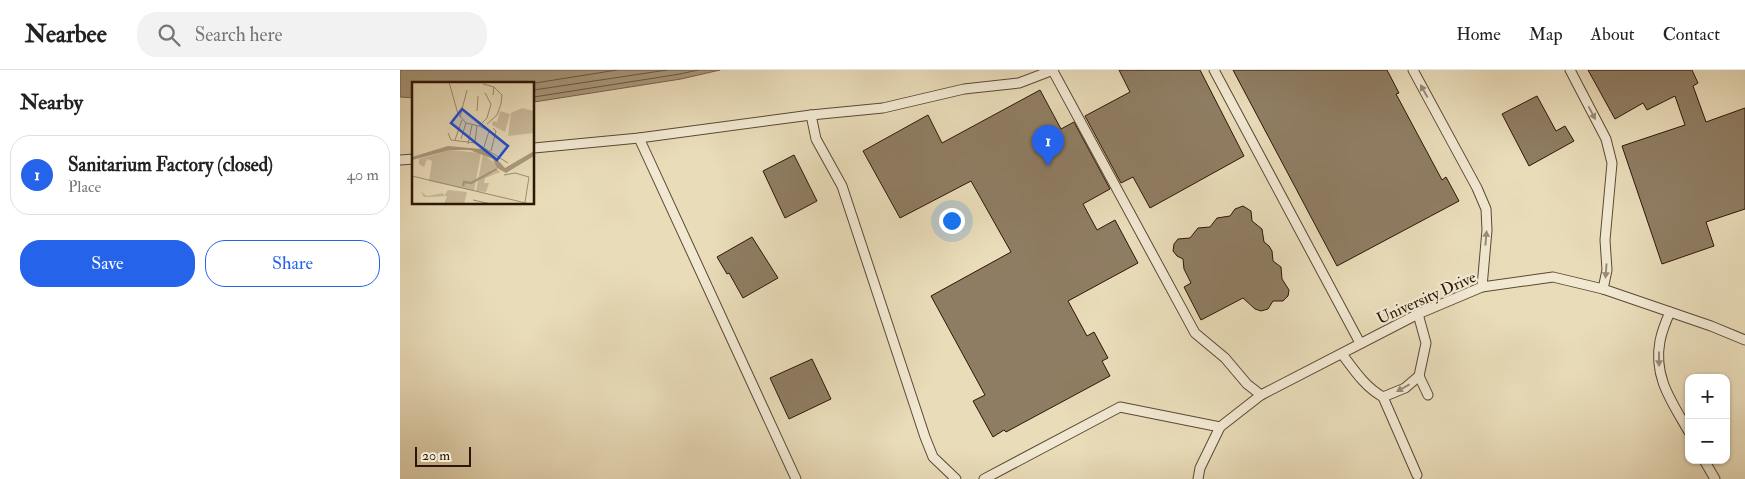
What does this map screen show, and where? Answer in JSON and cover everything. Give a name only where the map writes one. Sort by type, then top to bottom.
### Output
[{"type":"lane","points":[[535,148],[639,138],[811,115],[883,108],[964,89],[1019,83],[1053,70],[1195,333],[1225,358],[1247,384],[1261,395]]},
{"type":"lane","points":[[1214,70],[1360,344]]},
{"type":"lane","points":[[1413,70],[1478,188],[1486,209],[1487,230],[1482,287]]},
{"type":"lane","points":[[1570,70],[1606,139],[1612,163],[1605,240],[1607,270],[1604,289]]},
{"type":"lane","points":[[811,115],[816,139],[842,186],[925,437],[933,457],[956,479]]},
{"type":"lane","points":[[639,138],[796,479]]},
{"type":"lane","name":"University Drive","points":[[1198,479],[1200,468],[1220,427],[1261,395],[1418,314],[1482,287],[1553,277],[1604,289],[1711,326],[1745,340]]},
{"type":"lane","points":[[1670,312],[1660,341],[1658,360],[1661,382],[1685,425]]},
{"type":"lane","points":[[1418,314],[1426,343],[1419,376],[1428,395]]},
{"type":"lane","points":[[1342,354],[1374,392],[1383,397],[1417,475]]},
{"type":"lane","points":[[1383,397],[1405,388],[1419,376]]},
{"type":"lane","points":[[984,479],[1120,407],[1220,427]]},
{"type":"lane","points":[[1706,464],[1715,479]]},
{"type":"water","points":[[400,70],[720,70],[681,79],[535,102],[535,82],[412,82],[412,98],[400,97]]},
{"type":"building","points":[[1119,70],[1200,70],[1244,156],[1150,208],[1133,177],[1121,183],[1085,116],[1130,92]]},
{"type":"building","points":[[1233,70],[1387,70],[1399,93],[1396,94],[1442,180],[1446,177],[1459,201],[1337,266]]},
{"type":"building","points":[[1588,70],[1692,70],[1698,83],[1693,86],[1706,122],[1745,108],[1745,209],[1706,222],[1714,246],[1662,264],[1622,146],[1685,125],[1675,96],[1647,110],[1643,103],[1615,119]]},
{"type":"building","points":[[1040,90],[1061,129],[1074,122],[1110,189],[1083,204],[1097,230],[1115,220],[1138,263],[1068,301],[1087,336],[1094,332],[1108,358],[1102,361],[1110,376],[1006,432],[1004,430],[993,437],[973,401],[985,395],[931,296],[1011,252],[971,181],[900,218],[863,151],[928,115],[942,143]]},
{"type":"building","points":[[1537,96],[1556,131],[1565,126],[1574,141],[1529,166],[1502,114]]},
{"type":"building","points":[[794,155],[817,201],[785,218],[763,171]]},
{"type":"building","points":[[1243,206],[1251,211],[1252,221],[1262,229],[1264,242],[1272,251],[1273,261],[1281,267],[1282,279],[1289,290],[1288,296],[1283,301],[1273,301],[1268,309],[1261,311],[1255,309],[1243,298],[1201,320],[1184,287],[1191,283],[1184,269],[1183,259],[1173,251],[1174,244],[1178,239],[1190,238],[1198,228],[1210,227],[1217,218],[1230,216],[1235,209]]},
{"type":"building","points":[[752,237],[778,278],[743,298],[729,273],[727,274],[717,257]]},
{"type":"building","points":[[812,359],[831,399],[789,419],[770,378]]},
{"type":"place","name":"Sanitarium Factory (closed)","points":[[1048,166]]}]
